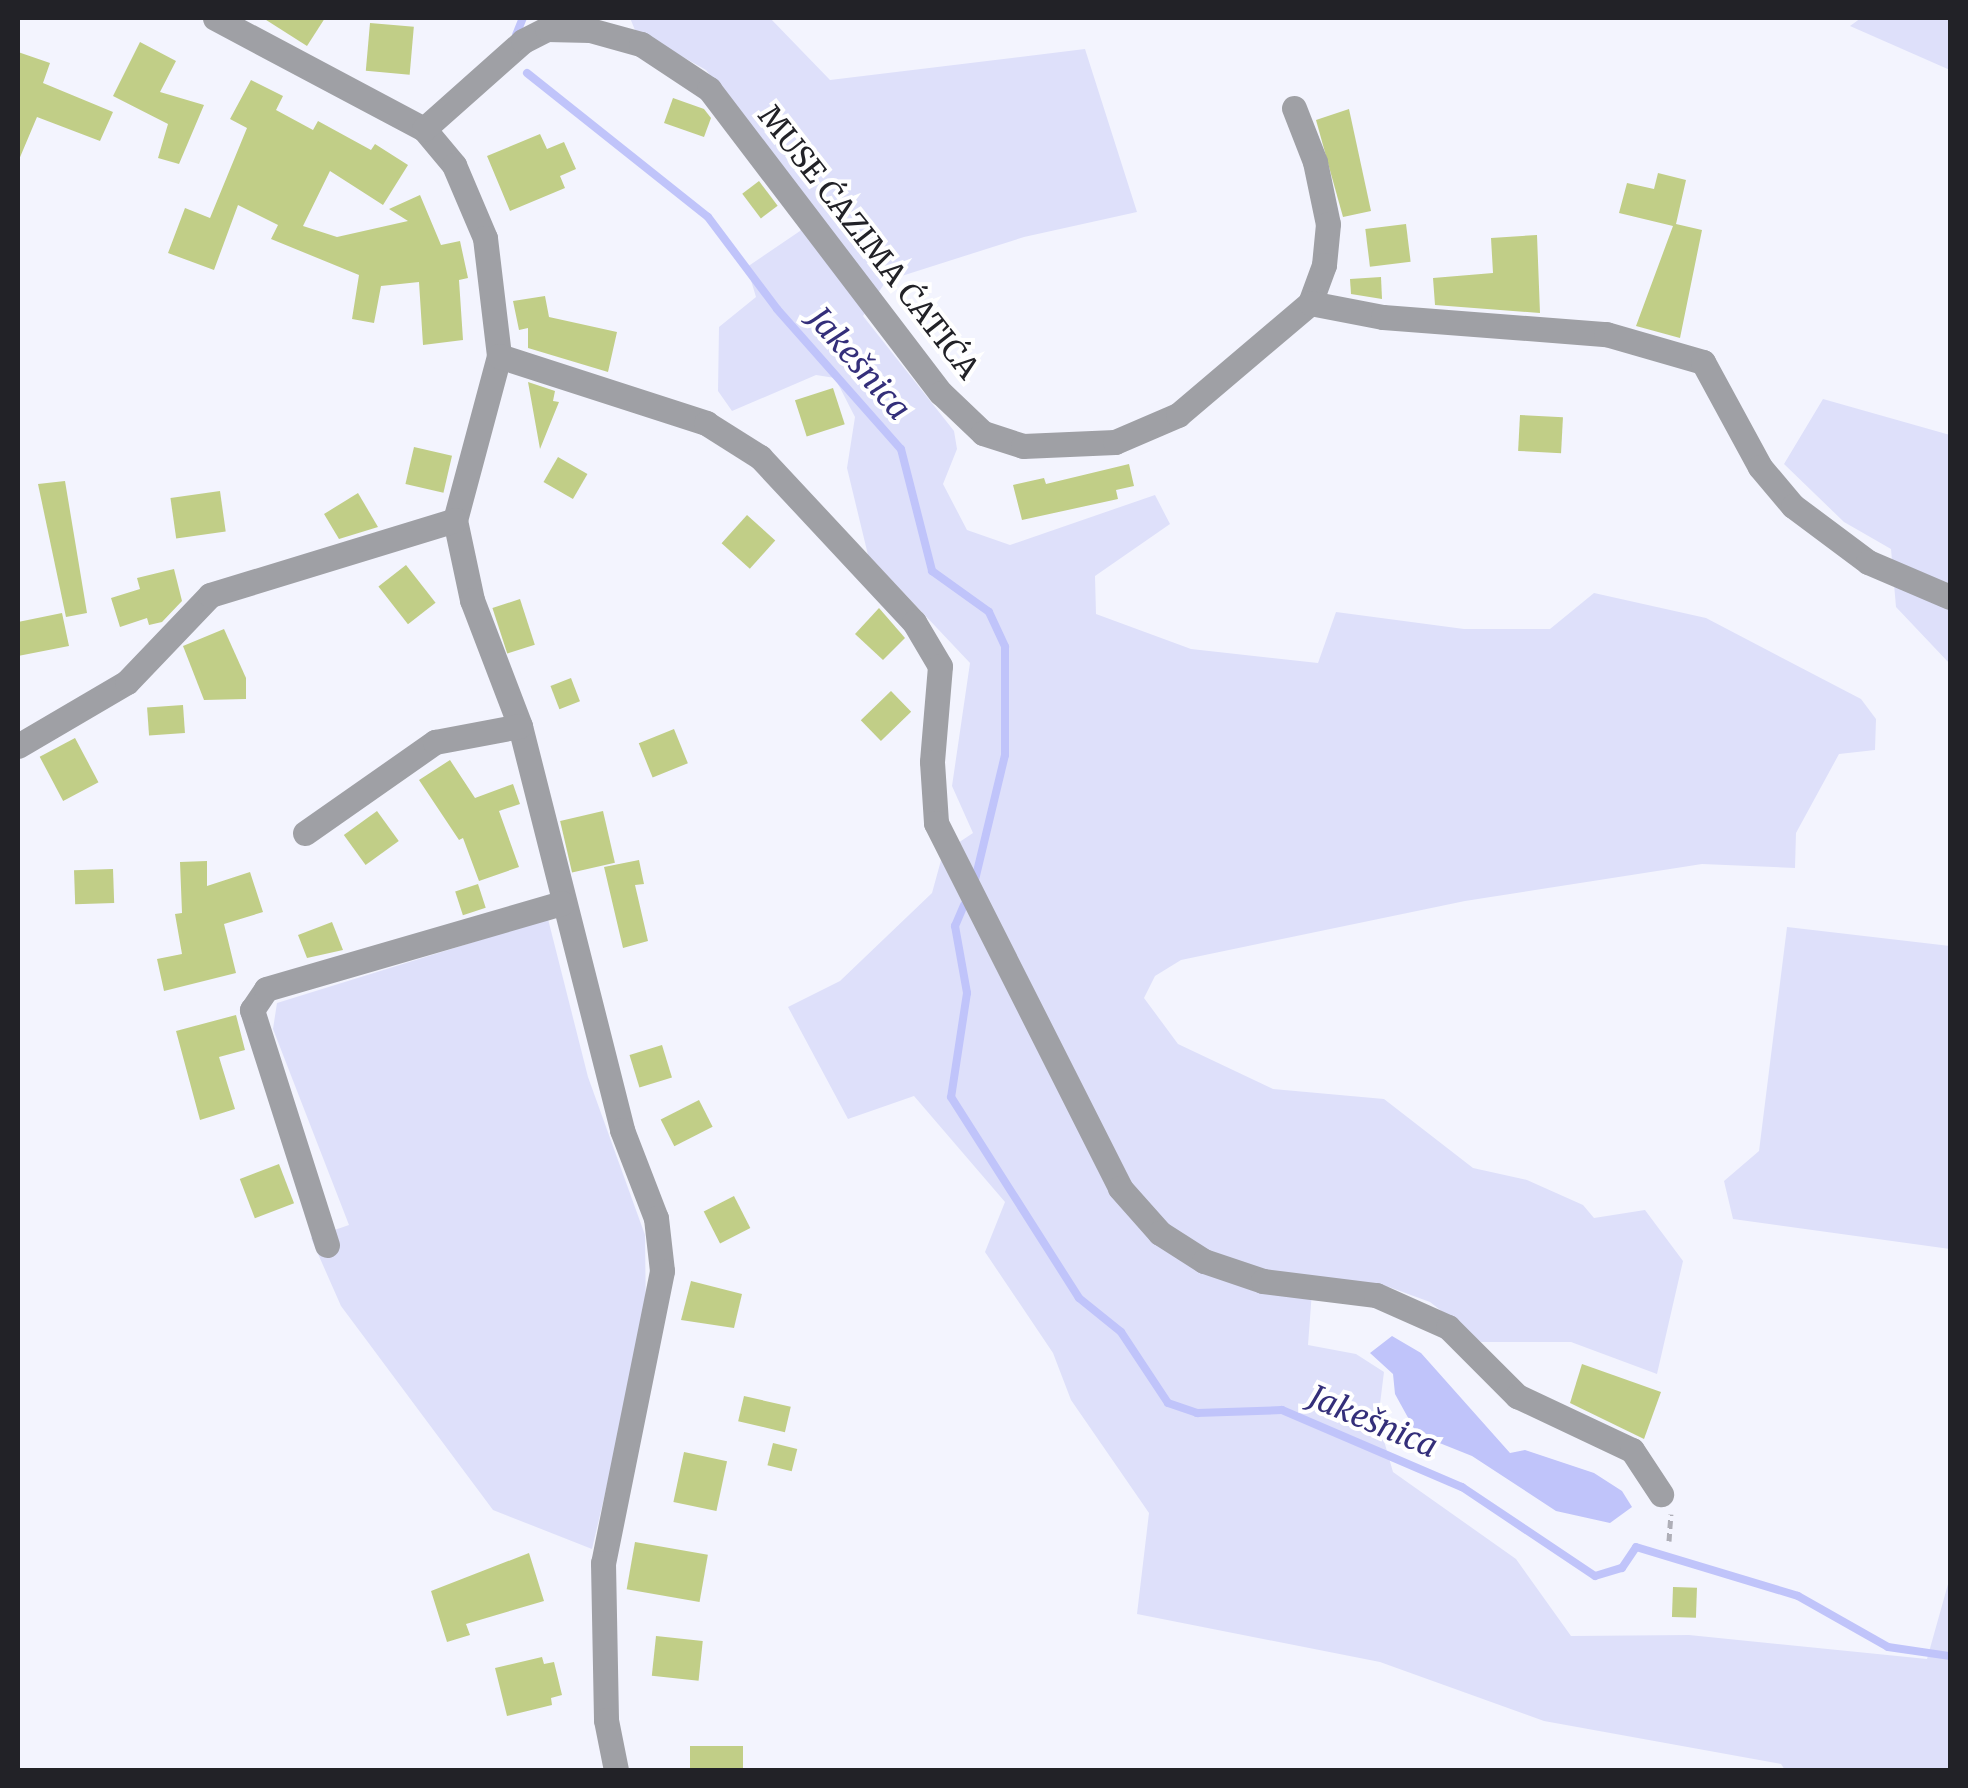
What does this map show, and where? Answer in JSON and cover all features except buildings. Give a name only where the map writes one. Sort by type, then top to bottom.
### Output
[{"type":"street","points":[[215,18],[424,129],[454,166],[485,238],[499,356],[455,520],[472,600],[520,726],[622,1130],[656,1218],[662,1271],[614,1496],[601,1620],[616,1770]]},
{"type":"street","name":"MUSE ĆAZIMA ĆATIĆA","points":[[424,129],[548,23],[641,44],[709,89],[941,393],[984,433],[1023,446],[1115,442],[1178,415],[1310,303]]},
{"type":"street","points":[[1294,108],[1315,162],[1328,224],[1324,265],[1310,303],[1383,317],[1606,334],[1702,362],[1760,468],[1793,506],[1868,562],[1950,596]]},
{"type":"street","points":[[499,356],[706,423],[760,457],[914,622],[940,666],[932,762],[936,823],[1120,1188],[1160,1233],[1204,1261],[1262,1281],[1376,1295],[1448,1328],[1517,1396],[1632,1450],[1662,1494]]},
{"type":"street","points":[[18,746],[127,682],[210,595],[455,520]]},
{"type":"street","points":[[305,833],[435,742],[520,726]]},
{"type":"street","points":[[327,1245],[252,1010],[266,989],[562,903]]},
{"type":"shaded area","points":[[630,18],[770,18],[830,80],[1085,49],[1137,212],[1024,237],[886,281],[863,316],[954,431],[957,449],[943,484],[967,530],[1010,545],[1155,495],[1170,524],[1095,576],[1096,614],[1191,649],[1318,663],[1336,612],[1464,629],[1550,629],[1594,593],[1706,618],[1861,699],[1876,719],[1875,750],[1839,754],[1796,833],[1795,868],[1702,864],[1465,901],[1181,960],[1155,976],[1144,998],[1178,1044],[1273,1089],[1384,1099],[1473,1168],[1527,1180],[1583,1205],[1594,1218],[1645,1210],[1683,1261],[1657,1374],[1571,1342],[1481,1342],[1430,1302],[1389,1287],[1313,1278],[1308,1345],[1356,1354],[1384,1372],[1378,1420],[1393,1472],[1516,1559],[1571,1636],[1689,1635],[1927,1659],[1950,1577],[1950,1770],[1785,1770],[1781,1764],[1544,1721],[1380,1662],[1137,1614],[1149,1513],[1071,1400],[1053,1353],[985,1252],[1005,1202],[914,1096],[848,1119],[788,1007],[840,981],[932,893],[943,853],[973,833],[952,786],[970,663],[868,555],[847,468],[855,417],[835,378],[816,375],[732,411],[718,391],[719,327],[756,297],[747,267],[800,231],[812,206],[706,70],[635,30]]},
{"type":"shaded area","points":[[1861,18],[1950,18],[1950,70],[1850,26]]},
{"type":"shaded area","points":[[1823,399],[1950,435],[1950,664],[1896,607],[1891,549],[1844,522],[1784,464]]},
{"type":"shaded area","points":[[548,919],[588,1077],[645,1235],[646,1320],[592,1549],[493,1510],[341,1306],[311,1238],[349,1225],[273,1029],[277,1003]]},
{"type":"shaded area","points":[[1787,927],[1950,946],[1950,1249],[1733,1219],[1724,1181],[1759,1151]]},
{"type":"water","points":[[1392,1336],[1421,1353],[1510,1453],[1525,1450],[1594,1473],[1622,1491],[1632,1507],[1610,1523],[1556,1511],[1472,1456],[1417,1434],[1395,1394],[1393,1374],[1370,1353]]},
{"type":"waterway","name":"Jakešnica","points":[[516,35],[523,18]]},
{"type":"waterway","name":"Jakešnica","points":[[527,73],[708,217],[777,309],[901,449],[932,571],[989,612],[1005,647],[1005,755],[975,880]]},
{"type":"waterway","name":"Jakešnica","points":[[964,905],[955,926],[967,993],[951,1097],[1079,1298],[1121,1332],[1168,1403],[1197,1413],[1282,1410],[1462,1487],[1595,1576],[1622,1568],[1636,1547],[1798,1596],[1888,1647],[1950,1656]]}]
